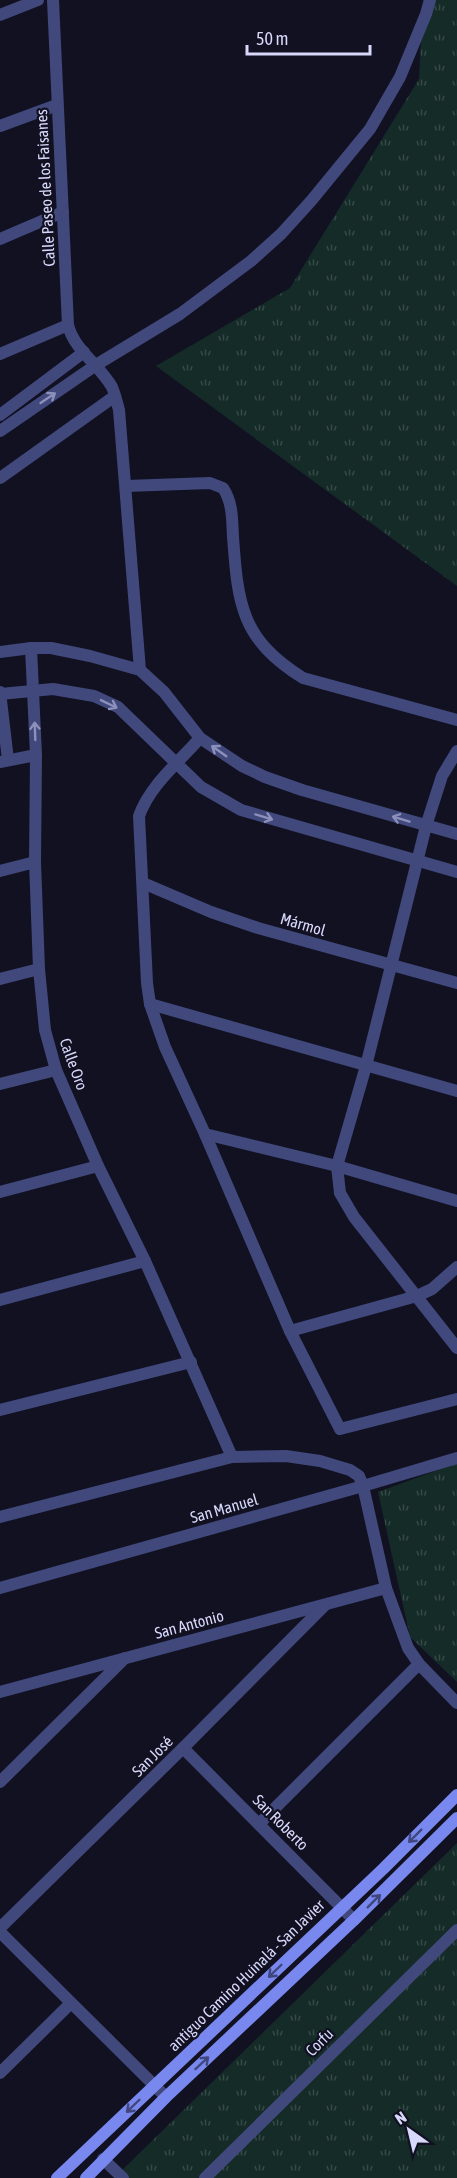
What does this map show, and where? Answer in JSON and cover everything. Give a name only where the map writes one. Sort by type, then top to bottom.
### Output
[{"type":"main road","name":"antiguo Camino Huinalá - San Javier","points":[[57,2178],[342,1908],[457,1795]]},
{"type":"main road","points":[[86,2178],[166,2097],[354,1920],[457,1818]]},
{"type":"street","points":[[0,15],[38,0]]},
{"type":"street","name":"Calle Paseo de los Faisanes","points":[[53,0],[68,325],[71,336],[96,365],[112,387],[115,396],[121,427],[140,670]]},
{"type":"street","points":[[0,431],[96,365],[180,314],[251,261],[281,234],[370,129],[400,77],[430,0]]},
{"type":"street","points":[[0,126],[57,105]]},
{"type":"street","points":[[0,239],[63,212]]},
{"type":"street","points":[[0,354],[68,325]]},
{"type":"street","points":[[0,415],[84,352]]},
{"type":"street","points":[[0,478],[115,396]]},
{"type":"street","points":[[126,486],[210,483],[224,488],[231,505],[236,583],[240,605],[249,627],[263,647],[282,665],[303,678],[457,720]]},
{"type":"street","name":"Calle Oro","points":[[32,648],[36,755],[35,862],[39,969],[45,1030],[56,1070],[98,1166],[145,1261],[232,1457]]},
{"type":"street","points":[[0,652],[51,648],[140,670],[165,692],[200,738],[242,766],[265,777],[457,834]]},
{"type":"street","points":[[36,755],[4,761],[0,693],[53,689],[94,696],[118,707],[201,787],[241,810],[457,872]]},
{"type":"street","points":[[200,738],[152,791],[139,816],[147,983],[150,1004],[165,1047],[290,1331],[340,1429],[457,1399]]},
{"type":"street","points":[[457,752],[442,776],[426,826],[366,1066],[338,1166],[340,1193],[345,1204],[457,1348]]},
{"type":"street","points":[[0,871],[35,862]]},
{"type":"street","name":"Mármol","points":[[143,883],[211,912],[258,928],[457,983]]},
{"type":"street","points":[[0,979],[39,969]]},
{"type":"street","points":[[150,1004],[457,1091]]},
{"type":"street","points":[[0,1084],[56,1070]]},
{"type":"street","points":[[205,1134],[338,1166],[457,1201]]},
{"type":"street","points":[[0,1192],[98,1166]]},
{"type":"street","points":[[0,1300],[145,1261]]},
{"type":"street","points":[[290,1331],[417,1296],[432,1289],[457,1267]]},
{"type":"street","points":[[0,1410],[191,1362]]},
{"type":"street","points":[[0,1517],[232,1457],[286,1456],[320,1461],[350,1470],[359,1476],[363,1486],[386,1588],[408,1648],[419,1664],[457,1703]]},
{"type":"street","name":"San Manuel","points":[[0,1588],[457,1458]]},
{"type":"street","name":"San Antonio","points":[[0,1692],[386,1588]]},
{"type":"street","name":"San José","points":[[0,1930],[326,1605]]},
{"type":"street","points":[[0,1782],[126,1658]]},
{"type":"street","points":[[260,1823],[419,1664]]},
{"type":"street","name":"San Roberto","points":[[183,1749],[260,1823],[354,1920]]},
{"type":"street","points":[[0,1930],[70,2004],[166,2097]]},
{"type":"street","name":"Corfu","points":[[205,2178],[457,1930]]},
{"type":"street","points":[[0,2073],[70,2004]]},
{"type":"street","points":[[103,2159],[123,2178]]},
{"type":"green space","points":[[423,0],[457,0],[457,586],[156,366],[290,288],[419,79]]},
{"type":"green space","points":[[457,1463],[457,1682],[410,1637],[378,1492]]},
{"type":"green space","points":[[457,1843],[457,2178],[114,2178]]}]
